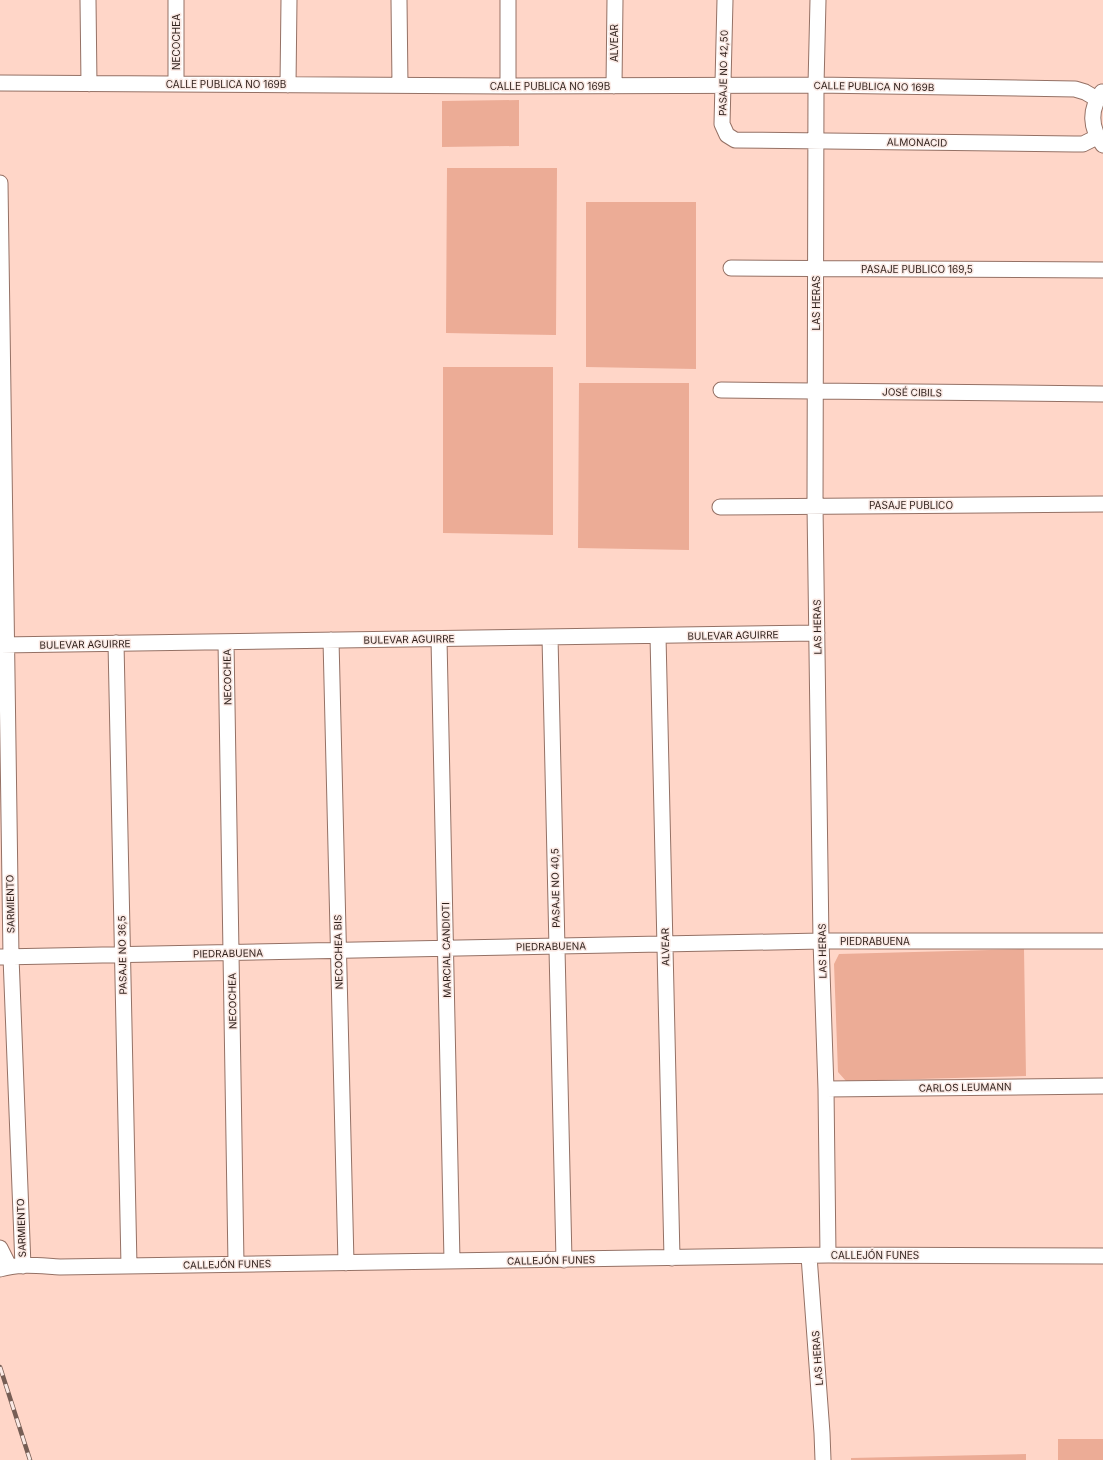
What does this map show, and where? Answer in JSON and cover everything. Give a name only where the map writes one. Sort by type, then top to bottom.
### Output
[{"type":"street","points":[[88,0],[89,84]]},
{"type":"street","name":"NECOCHEA","points":[[176,0],[176,84]]},
{"type":"street","points":[[288,85],[289,0]]},
{"type":"street","points":[[399,0],[400,85]]},
{"type":"street","points":[[508,0],[508,86]]},
{"type":"street","name":"ALVEAR","points":[[614,86],[615,0]]},
{"type":"street","name":"PASAJE NO 42,50","points":[[725,0],[722,124],[727,135],[735,140]]},
{"type":"street","name":"LAS HERAS","points":[[818,0],[816,85],[815,506],[818,633],[821,941],[826,1089],[828,1255]]},
{"type":"street","name":"CALLE PUBLICA NO 169B","points":[[0,83],[508,86],[816,85],[1075,89],[1100,95]]},
{"type":"street","points":[[1100,95],[1092,118],[1092,125],[1100,142]]},
{"type":"street","name":"ALMONACID","points":[[735,140],[1074,144],[1100,142]]},
{"type":"street","name":"SARMIENTO","points":[[0,183],[5,957],[11,1267]]},
{"type":"street","name":"PASAJE PUBLICO 169,5","points":[[731,268],[1103,270]]},
{"type":"street","name":"JOSÉ CIBILS","points":[[721,390],[1103,394]]},
{"type":"street","name":"PASAJE PUBLICO","points":[[720,506],[1103,504]]},
{"type":"street","name":"BULEVAR AGUIRRE","points":[[3,645],[818,633]]},
{"type":"street","name":"ALVEAR","points":[[658,636],[672,1258]]},
{"type":"street","name":"PASAJE NO 40,5","points":[[550,637],[564,1260]]},
{"type":"street","name":"MARCIAL CANDIOTI","points":[[439,639],[452,1261]]},
{"type":"street","name":"NECOCHEA BIS","points":[[331,640],[346,1263]]},
{"type":"street","name":"NECOCHEA","points":[[226,642],[236,1264]]},
{"type":"street","name":"PASAJE NO 36,5","points":[[116,643],[129,1266]]},
{"type":"street","name":"PIEDRABUENA","points":[[5,957],[821,941],[1103,941]]},
{"type":"street","name":"CARLOS LEUMANN","points":[[826,1089],[1103,1086]]},
{"type":"street","points":[[0,1248],[11,1267]]},
{"type":"street","name":"CALLEJÓN FUNES","points":[[11,1267],[828,1255],[1103,1256]]},
{"type":"street","name":"LAS HERAS","points":[[809,1256],[823,1460]]},
{"type":"shaded area","points":[[519,100],[519,146],[442,147],[442,101]]},
{"type":"shaded area","points":[[447,168],[557,168],[556,335],[446,333]]},
{"type":"shaded area","points":[[586,202],[696,202],[696,369],[586,367]]},
{"type":"shaded area","points":[[443,367],[553,367],[553,535],[443,533]]},
{"type":"shaded area","points":[[579,383],[689,383],[689,550],[578,548]]},
{"type":"shaded area","points":[[1024,949],[1026,1076],[846,1081],[838,1072],[834,964],[839,954]]},
{"type":"shaded area","points":[[1058,1439],[1103,1439],[1103,1460],[1058,1460]]},
{"type":"shaded area","points":[[1026,1454],[1026,1460],[851,1460],[851,1458]]},
{"type":"railway","points":[[0,1367],[30,1460]]}]
